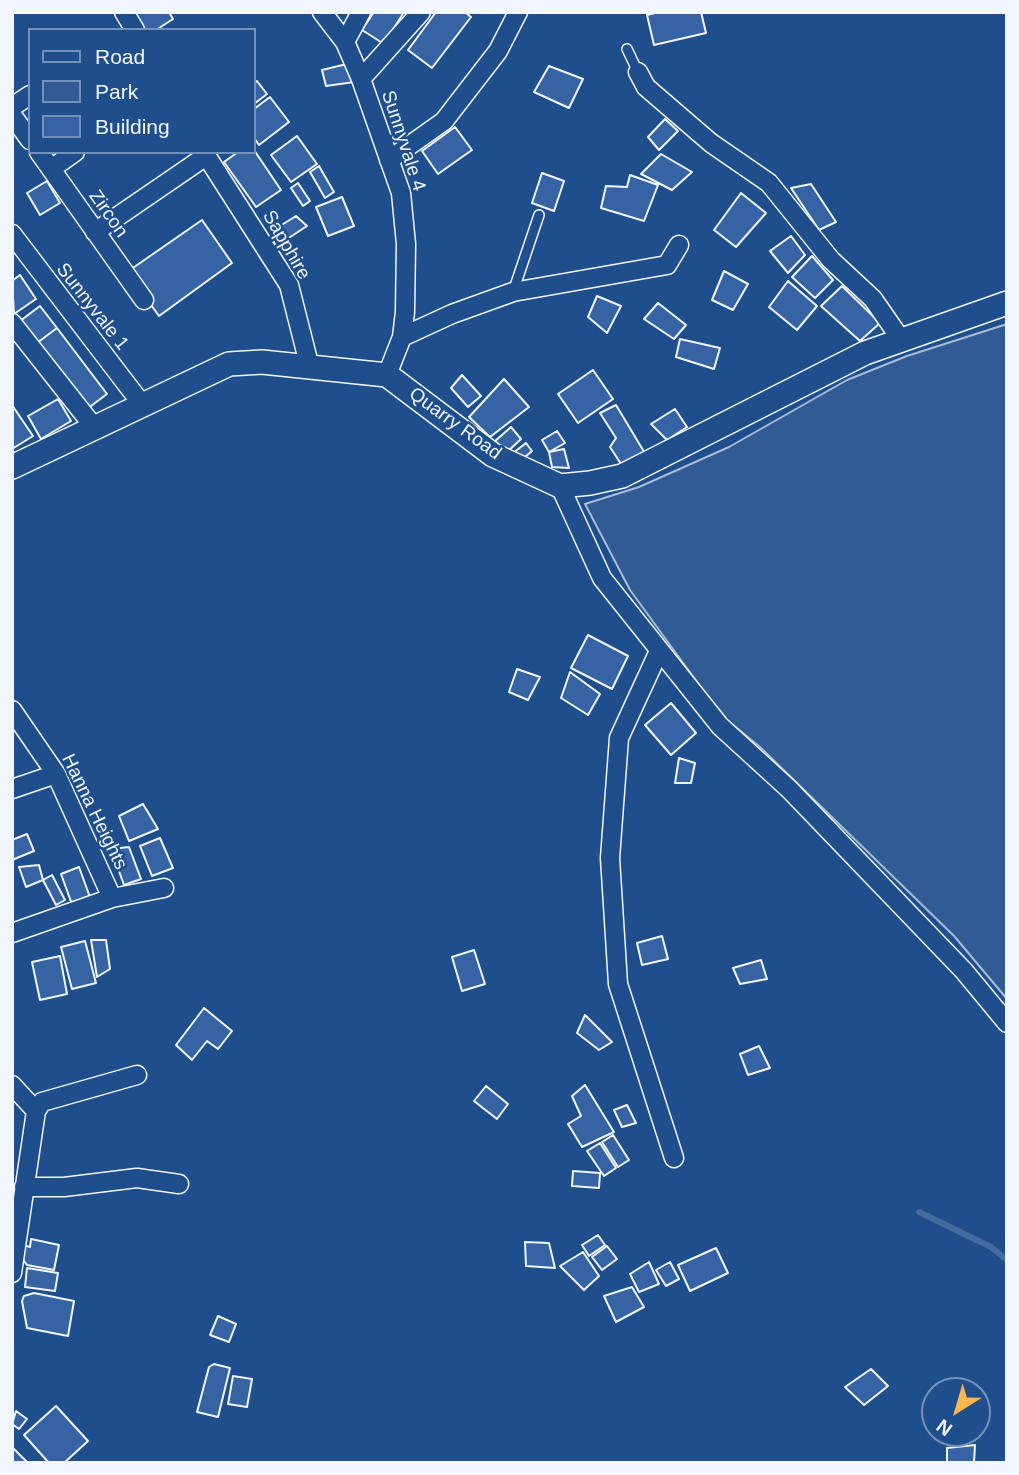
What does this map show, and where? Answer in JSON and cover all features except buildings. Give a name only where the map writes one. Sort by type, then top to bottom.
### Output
[{"type":"street","name":"Sunnyvale 4","points":[[322,12],[345,42],[362,79],[401,193],[406,244],[402,337],[387,375]]},
{"type":"street","points":[[345,42],[361,12]]},
{"type":"street","points":[[362,79],[421,12]]},
{"type":"street","points":[[389,160],[444,121],[498,51],[518,12]]},
{"type":"street","points":[[638,72],[646,87],[664,103],[711,142],[769,183],[831,260],[873,299],[900,338]]},
{"type":"street","points":[[12,107],[28,96]]},
{"type":"street","points":[[12,116],[28,137]]},
{"type":"street","name":"Zircon","points":[[40,154],[144,300]]},
{"type":"street","points":[[51,169],[72,154]]},
{"type":"street","points":[[95,232],[205,154]]},
{"type":"street","name":"Sapphire","points":[[205,154],[289,285],[310,368]]},
{"type":"street","name":"Sunnyvale 1","points":[[12,234],[141,404]]},
{"type":"street","points":[[402,337],[430,323],[513,292],[667,265],[679,245]]},
{"type":"street","points":[[1007,303],[900,338],[622,476],[590,484],[560,486],[602,578],[720,726],[789,789],[964,971],[1007,1023]]},
{"type":"street","points":[[12,323],[94,427]]},
{"type":"street","points":[[12,467],[229,364],[262,362],[387,375]]},
{"type":"street","name":"Quarry Road","points":[[387,375],[494,455],[560,486]]},
{"type":"street","points":[[659,651],[619,738],[610,858],[618,984],[674,1158]]},
{"type":"street","name":"Hanna Heights","points":[[12,710],[56,774],[112,898]]},
{"type":"street","points":[[12,789],[56,774]]},
{"type":"street","points":[[12,933],[112,898],[164,888]]},
{"type":"street","points":[[12,1273],[36,1111],[42,1102],[137,1075]]},
{"type":"street","points":[[12,1085],[36,1111]]},
{"type":"street","points":[[24,1187],[64,1187],[137,1178],[179,1184]]},
{"type":"lane","points":[[627,49],[638,72]]},
{"type":"lane","points":[[513,292],[539,215]]},
{"type":"green space","points":[[1007,324],[1007,999],[954,936],[760,747],[721,715],[630,590],[585,504],[639,487],[729,447],[847,380],[907,356]]},
{"type":"waterway","points":[[919,1212],[991,1247],[1007,1260]]}]
